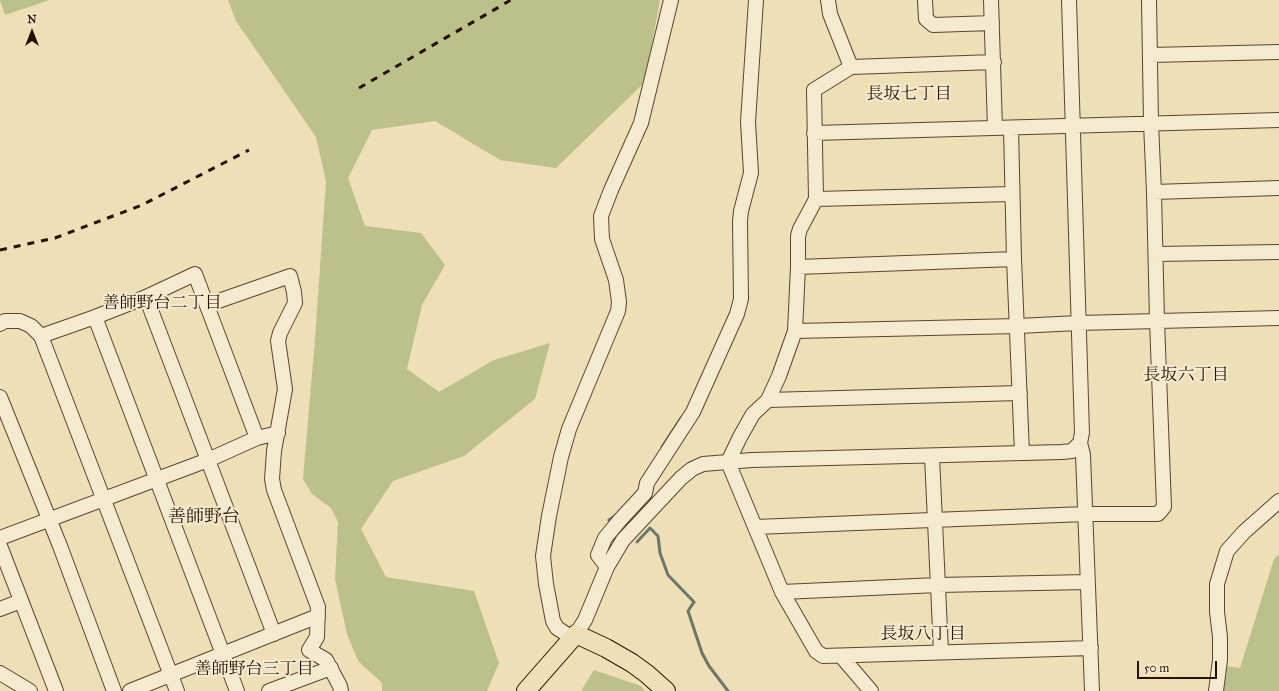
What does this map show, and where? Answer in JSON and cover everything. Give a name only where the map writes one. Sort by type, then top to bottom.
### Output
[{"type":"main road","points":[[526,691],[574,636],[606,648],[632,663],[666,691]]},
{"type":"street","points":[[671,0],[641,123],[601,216],[602,239],[616,280],[619,302],[618,310],[569,429],[561,457],[549,516],[543,556],[546,584],[553,621],[556,628],[574,636],[585,620],[607,567],[628,535],[681,478],[692,469],[704,464],[752,460],[1072,451],[1080,443]]},
{"type":"street","points":[[607,567],[598,555],[605,538],[645,494],[647,483],[694,412],[737,314],[741,299],[740,221],[751,173],[748,122],[756,0]]},
{"type":"street","points":[[828,0],[830,14],[851,67]]},
{"type":"street","points":[[925,0],[926,19],[933,25],[992,23]]},
{"type":"street","points":[[991,0],[995,128]]},
{"type":"street","points":[[1069,0],[1082,433],[1080,443],[1083,455],[1092,691]]},
{"type":"street","points":[[755,527],[1085,514],[1158,514],[1164,507],[1151,123],[1149,0]]},
{"type":"street","points":[[1150,56],[1279,52]]},
{"type":"street","points":[[994,62],[851,67],[814,90],[816,199],[800,229],[798,236],[795,331],[780,376],[768,400],[753,414],[740,436],[728,462],[782,592],[816,652],[823,656],[1091,648]]},
{"type":"street","points":[[814,132],[1279,120]]},
{"type":"street","points":[[1011,128],[1014,259],[1018,326],[1022,453]]},
{"type":"street","points":[[1154,192],[1279,188]]},
{"type":"street","points":[[816,199],[1012,194]]},
{"type":"street","points":[[1156,254],[1279,252]]},
{"type":"street","points":[[798,266],[1014,259]]},
{"type":"street","points":[[41,336],[146,297],[195,274],[257,438]]},
{"type":"street","points":[[207,305],[290,276],[295,303],[278,341],[285,389],[274,451],[272,479],[274,490],[317,602],[317,637],[309,650],[326,660],[340,686],[341,691]]},
{"type":"street","points":[[146,297],[274,634]]},
{"type":"street","points":[[95,317],[237,691]]},
{"type":"street","points":[[795,331],[1279,318]]},
{"type":"street","points":[[0,324],[5,321],[20,321],[31,326],[41,336],[177,691]]},
{"type":"street","points":[[768,400],[1020,393]]},
{"type":"street","points":[[0,397],[49,520],[114,691]]},
{"type":"street","points":[[0,538],[208,460],[257,438],[278,433]]},
{"type":"street","points":[[932,456],[941,652]]},
{"type":"street","points":[[1216,691],[1220,660],[1217,584],[1227,551],[1244,532],[1279,501]]},
{"type":"street","points":[[0,546],[56,691]]},
{"type":"street","points":[[782,592],[938,585],[1088,582]]},
{"type":"street","points":[[0,609],[21,601]]},
{"type":"street","points":[[130,691],[318,616]]},
{"type":"street","points":[[841,656],[871,691]]},
{"type":"street","points":[[269,691],[331,668]]},
{"type":"street","points":[[0,673],[30,691]]},
{"type":"green space","points":[[0,0],[50,0],[5,15]]},
{"type":"green space","points":[[228,0],[660,0],[645,82],[556,168],[500,160],[435,121],[372,130],[348,178],[365,226],[421,233],[445,265],[422,305],[407,369],[439,392],[494,360],[550,343],[535,399],[464,456],[393,481],[361,529],[386,577],[474,591],[499,663],[487,691],[382,691],[382,683],[358,661],[347,634],[335,579],[338,522],[331,508],[312,494],[303,479],[326,181],[316,137],[236,21]]},
{"type":"green space","points":[[1279,554],[1279,691],[1222,691],[1224,666],[1240,668],[1274,559]]},
{"type":"green space","points":[[594,670],[641,686],[645,691],[581,691]]},
{"type":"waterway","points":[[662,447],[681,418]]},
{"type":"waterway","points":[[609,520],[616,515]]},
{"type":"waterway","points":[[637,542],[650,528],[658,536],[660,553],[668,575],[694,602],[688,611],[702,653],[709,666],[728,691]]},
{"type":"railway","points":[[359,88],[511,0]]},
{"type":"railway","points":[[0,250],[55,238],[142,205],[249,150]]},
{"type":"district","name":"長坂七丁目","points":[[909,95]]},
{"type":"district","name":"善師野台二丁目","points":[[162,304]]},
{"type":"district","name":"長坂六丁目","points":[[1186,376]]},
{"type":"district","name":"善師野台","points":[[204,518]]},
{"type":"district","name":"長坂八丁目","points":[[923,635]]},
{"type":"district","name":"善師野台三丁目","points":[[254,670]]}]
